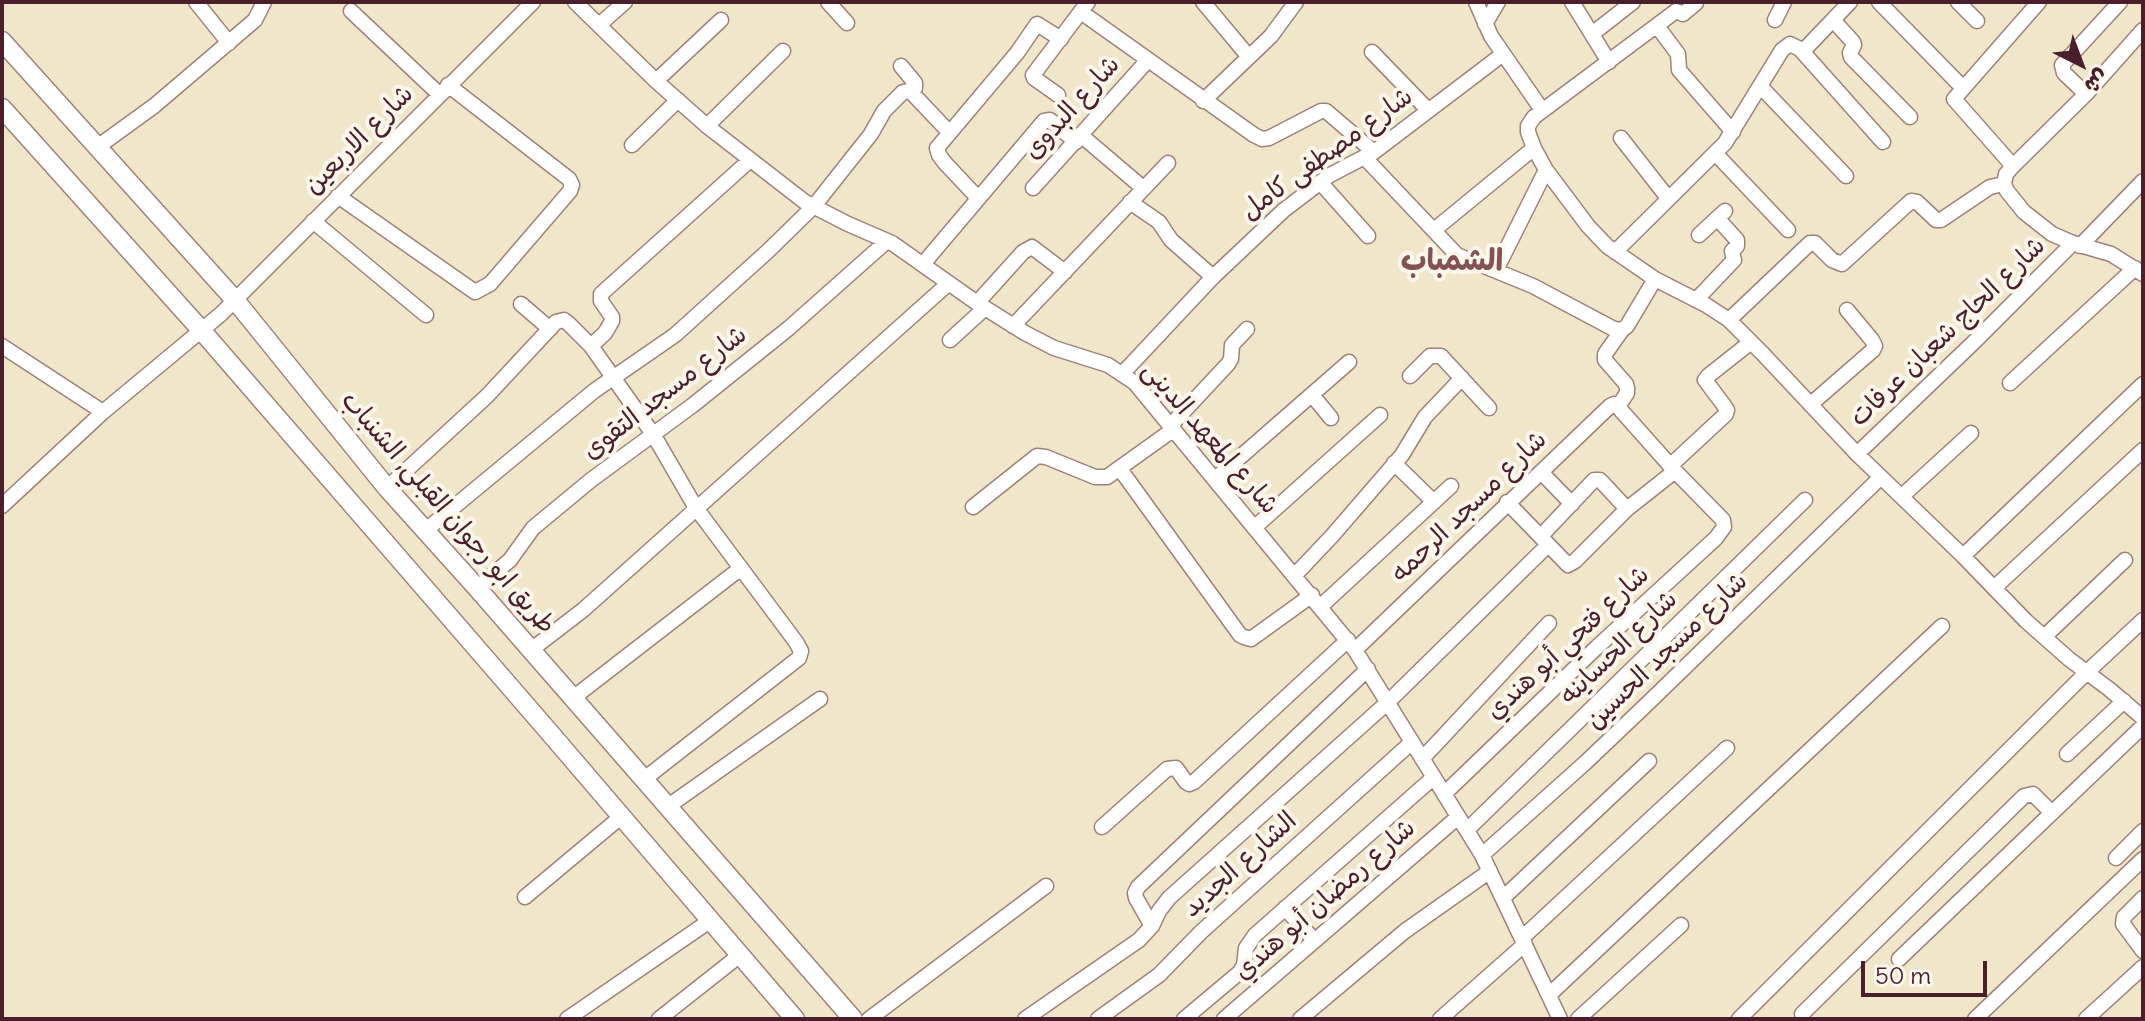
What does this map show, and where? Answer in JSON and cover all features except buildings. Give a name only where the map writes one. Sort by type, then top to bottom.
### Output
[{"type":"street","points":[[196,2],[229,43]]},
{"type":"street","points":[[96,148],[154,106],[229,43],[255,20],[264,2]]},
{"type":"street","name":"شارع الاربعين","points":[[2,506],[103,412],[221,314],[533,2]]},
{"type":"street","name":"شارع المعهد الدينى","points":[[575,2],[707,126],[797,197],[887,241],[1013,326],[1054,348],[1123,373],[1135,383],[1352,645],[1482,855],[1560,1019]]},
{"type":"street","points":[[599,25],[625,2]]},
{"type":"street","points":[[828,2],[847,23]]},
{"type":"street","points":[[1203,2],[1249,57]]},
{"type":"street","points":[[1203,101],[1271,36],[1296,2]]},
{"type":"street","points":[[1476,2],[1503,54],[1542,110]]},
{"type":"street","points":[[1485,24],[1498,2]]},
{"type":"street","points":[[1572,2],[1609,62]]},
{"type":"street","points":[[1592,34],[1633,2]]},
{"type":"street","points":[[1775,20],[1784,2]]},
{"type":"street","points":[[1800,49],[1806,48],[1850,2]]},
{"type":"street","points":[[1879,2],[1963,88]]},
{"type":"street","points":[[1958,2],[1977,21]]},
{"type":"street","points":[[2013,166],[1954,99],[2039,2]]},
{"type":"street","points":[[2086,94],[2064,73],[2062,65],[2120,2]]},
{"type":"street","points":[[1696,3],[1683,14],[1676,11],[1530,121],[1528,126],[1534,148],[1546,170],[1588,226],[1615,252],[1655,279],[1729,320],[1857,454],[2044,637],[2143,718]]},
{"type":"street","points":[[1058,95],[1033,76],[1085,7],[1148,60],[1262,139],[1326,111],[1457,255],[1533,286],[1614,329],[1622,330]]},
{"type":"street","points":[[338,196],[475,292],[490,284],[572,185],[569,179],[443,90],[351,11]]},
{"type":"street","points":[[656,81],[721,20]]},
{"type":"street","points":[[1833,20],[1853,42],[1851,57],[1910,117]]},
{"type":"street","points":[[978,198],[939,155],[937,148],[1017,53],[1037,24],[1061,39]]},
{"type":"street","points":[[1657,26],[1678,54],[1679,70],[1733,132]]},
{"type":"street","points":[[1729,320],[1810,243],[1815,243],[1832,260],[1842,264],[1911,201],[1917,202],[1936,220],[1941,220],[1990,187],[2004,184],[2006,174],[2013,166],[2086,94],[2143,30]]},
{"type":"street","name":"طريق ابو رجوان القبلي, الشنباب","points":[[2,41],[235,300],[387,488],[853,1019]]},
{"type":"street","points":[[1615,252],[1733,132],[1786,46],[1794,45],[1800,49],[1883,142]]},
{"type":"street","points":[[707,126],[783,51]]},
{"type":"street","points":[[1372,52],[1428,110]]},
{"type":"street","name":"شارع مصطفى كامل","points":[[1123,373],[1262,229],[1320,182],[1369,155],[1503,54]]},
{"type":"street","name":"شارع البدوى","points":[[1033,188],[1148,60]]},
{"type":"street","points":[[901,66],[915,83],[911,92]]},
{"type":"street","points":[[1761,87],[1846,176]]},
{"type":"street","points":[[426,530],[594,391],[675,335],[768,251],[814,206],[871,134],[884,111],[903,92],[911,92],[949,132]]},
{"type":"street","points":[[632,145],[678,100]]},
{"type":"street","points":[[2,108],[205,328],[795,1019]]},
{"type":"street","points":[[923,264],[1044,121],[1050,120],[1079,139],[1143,188]]},
{"type":"street","points":[[1621,138],[1668,198]]},
{"type":"street","points":[[1434,230],[1534,148]]},
{"type":"street","points":[[1715,153],[1788,230]]},
{"type":"street","points":[[591,346],[612,321],[601,301],[604,290],[749,161]]},
{"type":"street","points":[[1013,326],[1168,163]]},
{"type":"street","points":[[1496,270],[1546,170]]},
{"type":"street","points":[[2076,245],[2143,181]]},
{"type":"street","points":[[1320,182],[1368,236]]},
{"type":"street","name":"شارع الحاج شعبان عرفات","points":[[2004,184],[2024,212],[2052,234],[2076,245],[2111,254],[2139,271]]},
{"type":"street","points":[[1130,202],[1159,222],[1171,240],[1213,277]]},
{"type":"street","points":[[1696,300],[1734,260],[1732,251],[1737,246],[1737,240],[1721,214],[1699,235]]},
{"type":"street","points":[[313,221],[426,315]]},
{"type":"street","name":"شارع مسجد التقوى","points":[[477,588],[510,560],[533,528],[789,328],[887,241]]},
{"type":"street","name":"شارع الحاج شعبان عرفات","points":[[1857,454],[2076,245]]},
{"type":"street","points":[[950,340],[1023,252],[1032,247],[1065,272]]},
{"type":"street","points":[[2010,383],[2139,271]]},
{"type":"street","points":[[1655,279],[1627,326],[1605,354],[1605,360],[1626,384],[1627,393],[1618,407],[1672,468]]},
{"type":"street","points":[[531,650],[583,610],[949,283]]},
{"type":"street","points":[[521,304],[550,329]]},
{"type":"street","points":[[1811,404],[1875,346],[1847,310]]},
{"type":"street","points":[[387,488],[487,396],[556,322],[564,320],[591,346],[653,434],[696,508],[801,651],[799,658],[643,780]]},
{"type":"street","points":[[973,507],[1037,456],[1095,477],[1107,477],[1120,469],[1173,427],[1228,364],[1232,345],[1247,329]]},
{"type":"street","points":[[1507,502],[1570,565],[1726,414],[1727,410],[1705,380],[1751,342]]},
{"type":"street","points":[[2,346],[103,412]]},
{"type":"street","points":[[1410,376],[1430,356],[1441,356],[1489,408]]},
{"type":"street","points":[[1215,479],[1349,362]]},
{"type":"street","points":[[1295,575],[1402,455],[1425,417],[1462,378]]},
{"type":"street","points":[[1963,556],[2143,384]]},
{"type":"street","points":[[1312,395],[1331,418]]},
{"type":"street","name":"شارع مسجد الرحمه","points":[[1102,827],[1171,767],[1176,768],[1189,784],[1194,782],[1352,645],[1610,406],[1614,404],[1618,407]]},
{"type":"street","points":[[1255,527],[1380,415]]},
{"type":"street","points":[[1902,496],[1971,433]]},
{"type":"street","points":[[1994,588],[2143,450]]},
{"type":"street","points":[[1394,463],[1434,502]]},
{"type":"street","name":"شارع فتحي أبو هندي","points":[[1444,794],[1716,538],[1724,527],[1719,514],[1672,468]]},
{"type":"street","points":[[1120,469],[1240,635],[1251,639],[1316,601],[1451,486]]},
{"type":"street","points":[[1541,472],[1572,504]]},
{"type":"street","name":"شارع مسجد الحسين","points":[[1482,855],[1616,734],[1881,477]]},
{"type":"street","points":[[1025,1019],[1139,940],[1152,926],[1169,898],[1387,703],[1545,540],[1594,480],[1600,480],[1627,509]]},
{"type":"street","name":"شارع الحساينه","points":[[1467,830],[1805,500]]},
{"type":"street","points":[[2044,637],[2125,560]]},
{"type":"street","points":[[573,698],[741,568]]},
{"type":"street","points":[[1739,1019],[2143,620]]},
{"type":"street","points":[[1422,759],[1549,623]]},
{"type":"street","points":[[1549,995],[1942,626]]},
{"type":"street","points":[[1152,926],[1136,898],[1138,887],[1368,669]]},
{"type":"street","points":[[667,807],[820,699]]},
{"type":"street","points":[[2067,754],[2124,701]]},
{"type":"street","points":[[1899,959],[2143,726]]},
{"type":"street","name":"الشارع الجديد","points":[[1098,1019],[1159,975],[1201,932],[1412,742]]},
{"type":"street","points":[[1440,1019],[1727,748]]},
{"type":"street","points":[[1503,898],[1649,761]]},
{"type":"street","points":[[1184,1019],[1240,972],[1246,948],[1255,935],[1434,777]]},
{"type":"street","points":[[1802,1014],[2024,796],[2033,794],[2052,813]]},
{"type":"street","points":[[525,897],[622,816]]},
{"type":"street","name":"شارع رمضان أبو هندي","points":[[1224,1019],[1458,817]]},
{"type":"street","points":[[2116,858],[2143,831]]},
{"type":"street","points":[[1975,1019],[2143,859]]},
{"type":"street","points":[[1300,1019],[1405,931],[1490,871]]},
{"type":"street","points":[[869,1019],[1046,886]]},
{"type":"street","points":[[2143,898],[2124,917],[2123,924],[2143,951]]},
{"type":"street","points":[[1285,908],[1314,940]]},
{"type":"street","points":[[567,1019],[711,920]]},
{"type":"street","points":[[1578,1019],[1681,925]]},
{"type":"street","points":[[659,1019],[740,955]]},
{"type":"street","points":[[2086,1019],[2143,967]]},
{"type":"district","name":"الشمباب","points":[[1452,261]]}]
